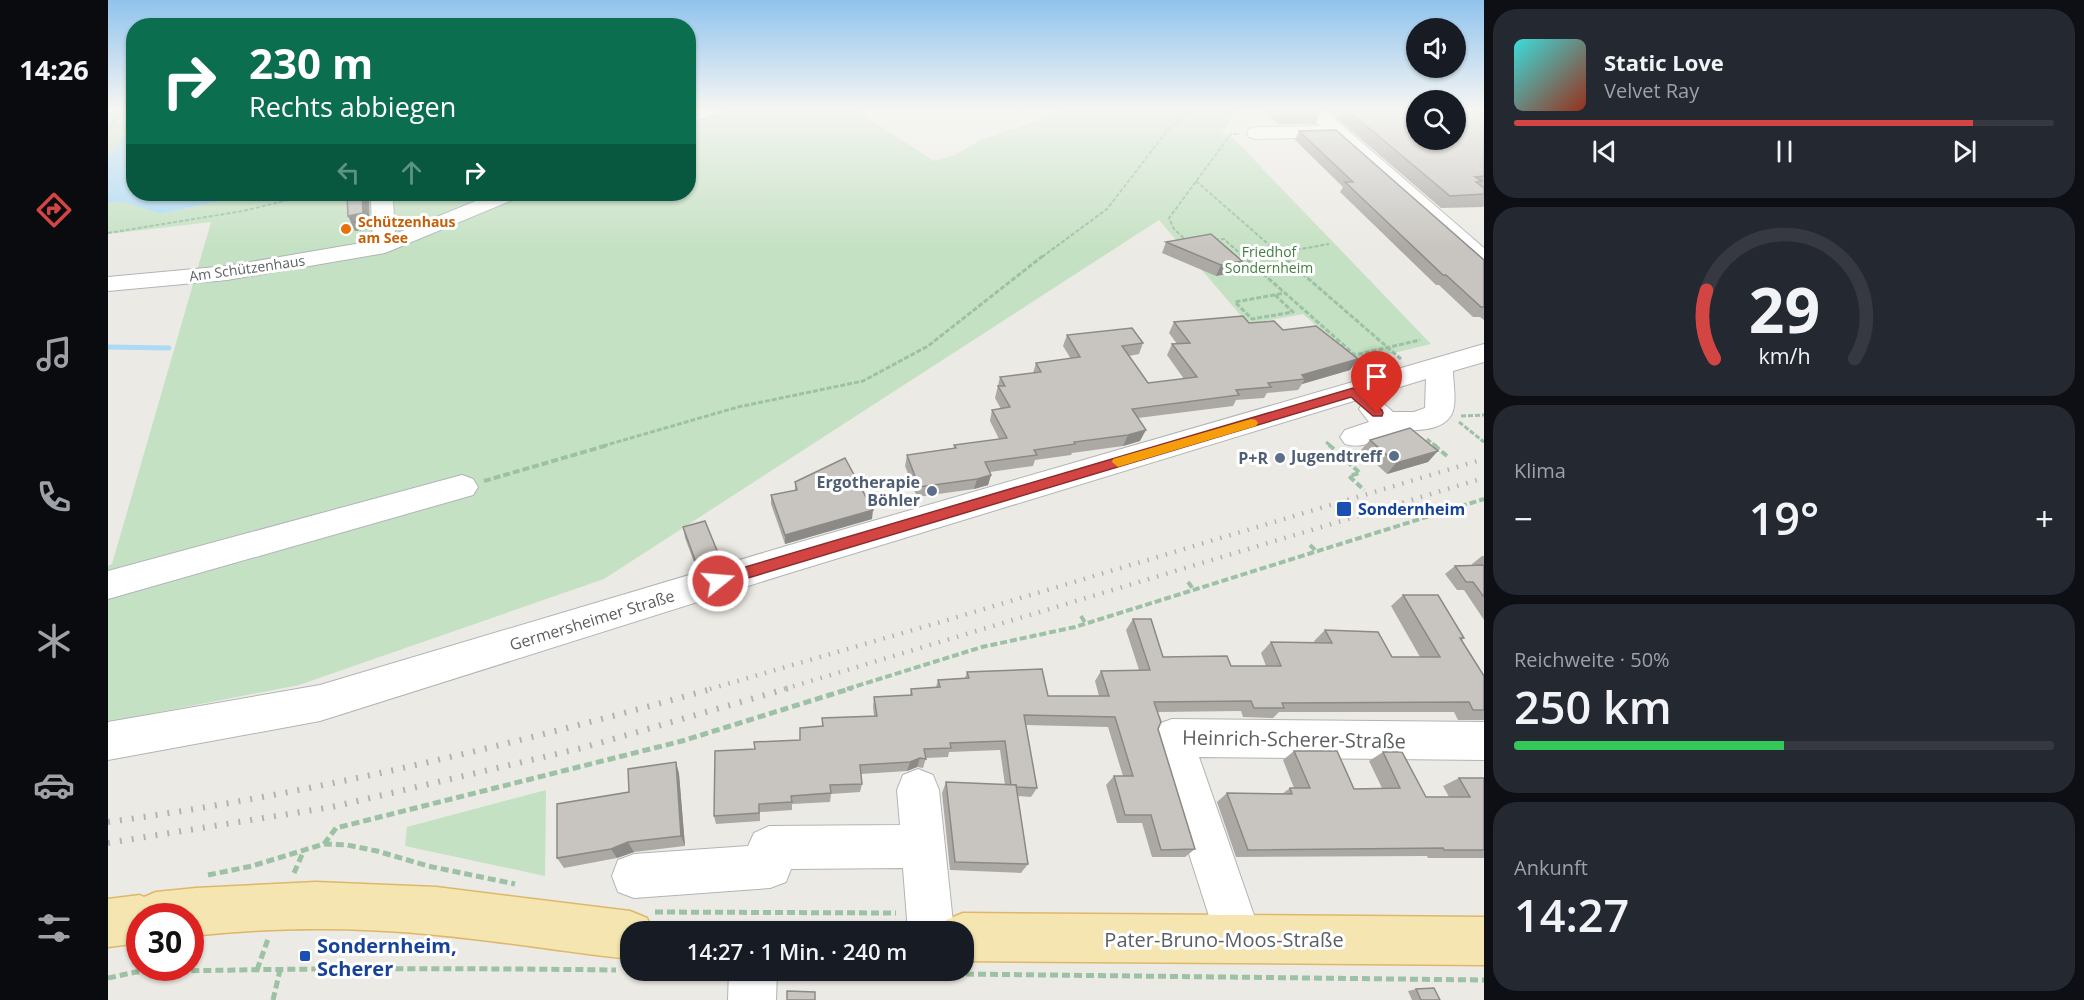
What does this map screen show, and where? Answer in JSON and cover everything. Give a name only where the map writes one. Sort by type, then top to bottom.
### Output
[{"type":"main road","points":[[204,912],[280,906],[380,908],[475,915],[620,952]]},
{"type":"main road","points":[[108,923],[126,921]]},
{"type":"main road","name":"Pater-Bruno-Moos-Straße","points":[[974,937],[1484,941]]},
{"type":"street","points":[[1364,155],[1484,260]]},
{"type":"street","points":[[382,201],[385,246]]},
{"type":"street","name":"Am Schützenhaus","points":[[108,284],[227,273],[385,246],[493,201]]},
{"type":"street","name":"Germersheimer Straße","points":[[108,741],[320,704],[794,558],[1484,353]]},
{"type":"street","points":[[1353,392],[1385,422],[1407,423],[1433,416],[1439,412],[1429,369]]},
{"type":"street","points":[[1355,437],[1382,430],[1386,427],[1385,422]]},
{"type":"street","points":[[108,585],[462,488]]},
{"type":"street","name":"Heinrich-Scherer-Straße","points":[[1239,938],[1172,738],[1484,741]]},
{"type":"street","points":[[918,790],[930,921]]},
{"type":"street","points":[[634,876],[770,866],[769,848],[923,846]]},
{"type":"street","points":[[752,1000],[753,981]]},
{"type":"path","points":[[462,488],[738,407],[863,381],[928,346],[1054,247],[1107,209],[1149,155]]},
{"type":"path","points":[[1191,245],[1174,229],[1169,220],[1216,155]]},
{"type":"path","points":[[1196,181],[1387,346],[1429,369]]},
{"type":"path","points":[[108,232],[195,220],[281,201]]},
{"type":"path","points":[[1213,241],[1224,239],[1355,355],[1420,340]]},
{"type":"path","points":[[1224,260],[1329,244]]},
{"type":"path","points":[[1275,295],[1293,312],[1252,319],[1234,302],[1285,293]]},
{"type":"path","points":[[1484,415],[1459,418],[1484,442]]},
{"type":"path","points":[[1326,442],[1360,473],[1349,476],[1364,490]]},
{"type":"path","points":[[324,844],[336,828],[589,766],[778,712],[982,647],[1086,624],[1484,499]]},
{"type":"path","points":[[1310,545],[1317,552]]},
{"type":"path","points":[[1188,582],[1194,590]]},
{"type":"path","points":[[1081,616],[1086,624]]},
{"type":"path","points":[[108,978],[136,972],[344,970],[620,953]]},
{"type":"path","points":[[273,1000],[280,970]]},
{"type":"path","points":[[974,974],[1484,980]]},
{"type":"green space","name":"Friedhof Sondernheim","points":[[696,155],[924,155],[934,161],[956,155],[1249,155],[1431,344],[1357,362],[1303,314],[1248,324],[1159,220],[604,579],[299,685],[108,722],[108,566],[112,564],[211,222],[108,234],[108,203],[123,202],[161,214],[221,201],[696,201]]},
{"type":"green space","points":[[546,790],[545,876],[405,846],[407,827]]},
{"type":"water","points":[[126,155],[126,201],[221,201],[161,214],[123,202],[108,203],[108,156]]},
{"type":"building","points":[[1324,155],[1364,155],[1484,260],[1484,307],[1481,307],[1446,275],[1443,275],[1345,182],[1353,182]]},
{"type":"building","points":[[1401,155],[1484,155],[1484,176],[1475,177],[1482,181],[1476,182],[1484,188],[1484,194],[1450,196]]},
{"type":"building","points":[[347,201],[362,201],[363,213],[348,216]]},
{"type":"building","points":[[1211,234],[1242,261],[1221,265],[1166,242]]},
{"type":"building","points":[[1243,316],[1249,323],[1274,321],[1283,330],[1316,326],[1358,359],[1302,375],[1305,379],[1268,383],[1271,387],[1236,390],[1239,395],[1132,409],[1146,430],[1034,450],[1037,455],[985,462],[991,475],[919,487],[907,455],[956,448],[954,445],[1007,438],[992,410],[1010,407],[998,386],[1005,386],[1000,377],[1041,372],[1036,363],[1080,357],[1067,335],[1132,328],[1143,343],[1122,346],[1148,383],[1197,377],[1172,344],[1190,343],[1174,322]]},
{"type":"building","points":[[1410,428],[1438,451],[1396,463],[1370,440]]},
{"type":"building","points":[[845,458],[873,510],[785,535],[771,495],[797,490],[795,482]]},
{"type":"building","points":[[705,521],[718,553],[695,560],[683,527]]},
{"type":"building","points":[[1484,565],[1484,597],[1473,582],[1466,582],[1455,566]]},
{"type":"building","points":[[1403,595],[1438,595],[1464,638],[1460,638],[1484,676],[1484,710],[1473,710],[1469,702],[1282,703],[1284,708],[1254,708],[1251,701],[1154,702],[1161,722],[1158,729],[1195,849],[1161,850],[1151,815],[1125,815],[1114,776],[1133,776],[1115,717],[1024,715],[1037,788],[1011,785],[1005,741],[950,743],[951,748],[924,749],[926,759],[860,765],[862,784],[830,785],[831,793],[791,796],[792,802],[759,804],[759,813],[714,816],[715,751],[755,749],[754,742],[800,740],[800,728],[823,726],[822,718],[877,716],[874,697],[912,695],[911,689],[940,687],[938,680],[969,678],[967,672],[1042,669],[1048,696],[1109,696],[1101,671],[1150,670],[1133,619],[1151,619],[1163,657],[1227,656],[1231,666],[1281,666],[1271,642],[1332,643],[1325,630],[1378,632],[1392,657],[1440,657]]},
{"type":"building","points":[[1294,751],[1337,751],[1354,789],[1400,788],[1383,752],[1402,752],[1426,797],[1470,797],[1459,778],[1484,778],[1484,850],[1444,850],[1443,848],[1248,850],[1227,793],[1292,794],[1290,788],[1310,788]]},
{"type":"building","points":[[676,762],[681,836],[628,842],[611,849],[557,858],[557,804],[629,792],[628,769]]},
{"type":"building","points":[[946,782],[1016,785],[1028,864],[955,862]]},
{"type":"building","points":[[1434,988],[1440,1000],[1421,1000],[1416,989]]},
{"type":"building","points":[[787,991],[815,992],[815,1000],[787,1000]]},
{"type":"waterway","points":[[108,347],[169,348]]},
{"type":"railway","points":[[710,689],[1484,459]]},
{"type":"railway","points":[[784,689],[1484,478]]},
{"type":"railway","points":[[108,822],[262,797],[414,766],[565,729],[715,688]]},
{"type":"railway","points":[[108,843],[332,807],[582,748],[789,688]]},
{"type":"slow traffic","points":[[1118,462],[1251,423]]},
{"type":"place","name":"Schützenhaus am See","points":[[346,229]]},
{"type":"place","name":"Jugendtreff","points":[[1394,456]]},
{"type":"place","name":"P+R","points":[[1280,458]]},
{"type":"place","name":"Ergotherapie Böhler","points":[[932,491]]},
{"type":"place","name":"Sondernheim","points":[[1344,509]]},
{"type":"place","name":"Sondernheim, Scherer","points":[[305,956]]},
{"type":"route","points":[[718,581],[1353,392],[1377,413]]}]
